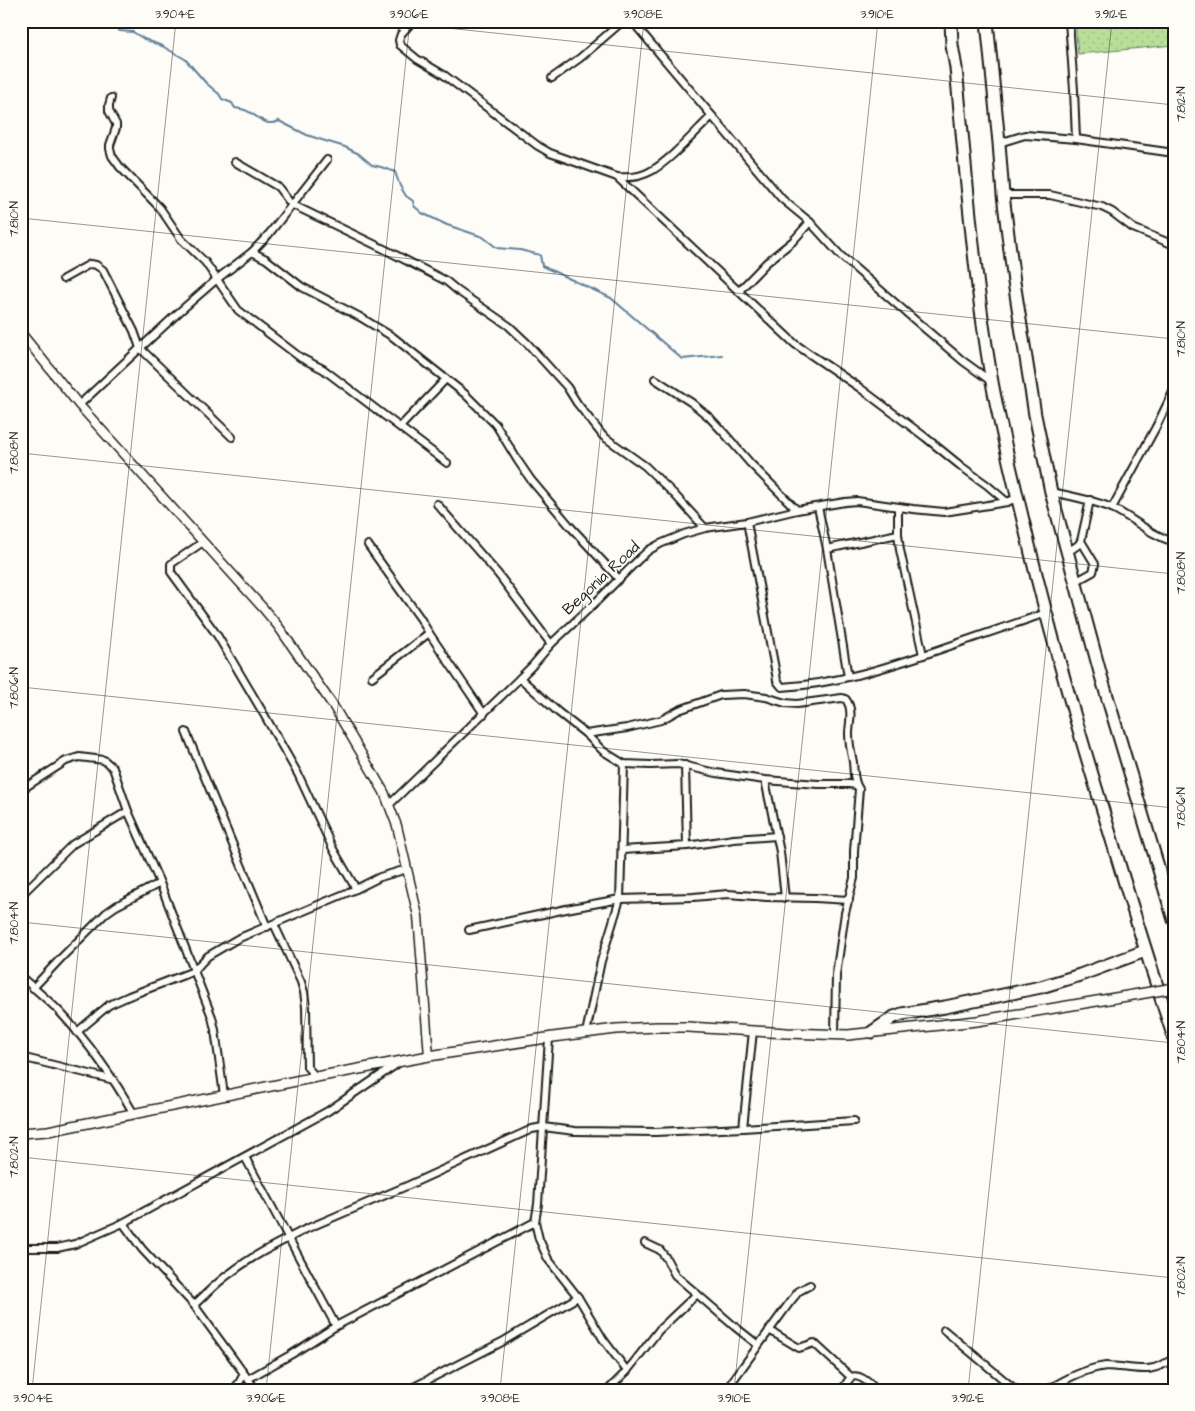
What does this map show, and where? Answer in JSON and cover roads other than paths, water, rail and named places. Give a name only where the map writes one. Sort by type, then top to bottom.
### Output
[{"type":"highway","points":[[951,21],[969,211],[982,319],[1012,500],[1069,698],[1145,950],[1174,1038]]},
{"type":"highway","points":[[987,21],[1003,195],[1014,282],[1051,492],[1101,676],[1174,920]]},
{"type":"highway","points":[[872,1032],[894,1017],[902,1014],[1041,987],[1106,966],[1145,950]]},
{"type":"main road","points":[[21,1133],[48,1131],[429,1056],[616,1029],[688,1027],[848,1035],[977,1021],[1174,988]]},
{"type":"street","points":[[396,21],[404,30]]},
{"type":"street","points":[[413,21],[398,40],[400,45],[417,59],[444,75],[538,146],[550,153],[617,177],[629,178],[651,172],[712,116]]},
{"type":"street","points":[[552,78],[580,58],[624,21]]},
{"type":"street","points":[[632,21],[782,199],[810,222],[849,262],[992,382]]},
{"type":"street","points":[[1070,21],[1076,139]]},
{"type":"street","points":[[111,98],[108,105],[109,111],[116,124],[110,145],[112,156],[120,167],[160,208],[181,239],[205,262],[238,310],[301,358],[323,369],[447,463]]},
{"type":"street","points":[[999,143],[1024,135],[1076,139],[1174,153]]},
{"type":"street","points":[[79,406],[217,279],[252,252],[269,234],[326,160]]},
{"type":"street","points":[[235,162],[278,188],[292,204],[446,282],[509,326],[567,387],[603,436],[645,466],[705,528]]},
{"type":"street","points":[[617,177],[795,344],[860,388],[925,437],[962,468],[1012,500]]},
{"type":"street","points":[[1003,195],[1050,195],[1102,207],[1133,228],[1174,245]]},
{"type":"street","points":[[739,291],[766,263],[793,241],[810,222]]},
{"type":"street","points":[[252,252],[266,259],[302,287],[360,316],[394,337],[465,394],[496,425],[531,480],[619,579]]},
{"type":"street","points":[[63,278],[90,264],[96,265],[103,270],[134,331],[140,348],[232,437]]},
{"type":"street","points":[[21,333],[79,406],[264,608],[334,707],[384,792],[397,826],[418,916],[429,1056]]},
{"type":"street","points":[[400,427],[446,379]]},
{"type":"street","points":[[655,379],[692,403],[709,417],[750,464],[797,510]]},
{"type":"street","points":[[1112,508],[1174,390]]},
{"type":"street","points":[[1051,492],[1090,500],[1112,508],[1148,531],[1174,542]]},
{"type":"street","name":"Begonia Road","points":[[389,805],[484,714],[533,665],[551,644],[649,550],[684,534],[705,528],[747,522],[797,510],[857,501],[944,512],[1012,500]]},
{"type":"street","points":[[1068,552],[1081,541],[1090,500]]},
{"type":"street","points":[[437,504],[498,574],[551,644]]},
{"type":"street","points":[[818,507],[827,549],[848,677]]},
{"type":"street","points":[[898,507],[900,550],[923,655]]},
{"type":"street","points":[[747,522],[777,681],[782,686],[807,685],[898,664],[1046,613]]},
{"type":"street","points":[[827,549],[898,534]]},
{"type":"street","points":[[1075,582],[1093,572],[1095,564],[1081,541]]},
{"type":"street","points":[[203,542],[171,564],[170,572],[217,635],[262,711],[298,774],[333,849],[356,889]]},
{"type":"street","points":[[368,545],[420,618],[484,714]]},
{"type":"street","points":[[372,677],[429,633]]},
{"type":"street","points":[[520,678],[586,734],[603,751],[624,764],[684,765],[716,773],[766,780],[856,785]]},
{"type":"street","points":[[586,734],[627,728],[660,720],[679,710],[721,695],[744,694],[797,704],[842,698],[846,700],[849,704],[850,719],[849,747],[856,785],[859,789],[854,850],[854,878],[845,913],[836,975],[835,1035]]},
{"type":"street","points":[[186,732],[267,927]]},
{"type":"street","points":[[21,790],[72,758],[104,760],[113,768],[128,811],[160,883],[212,1017],[224,1096]]},
{"type":"street","points":[[586,1033],[601,961],[620,899],[624,764]]},
{"type":"street","points":[[684,765],[687,846]]},
{"type":"street","points":[[766,780],[780,852],[785,898]]},
{"type":"street","points":[[21,895],[73,844],[128,811]]},
{"type":"street","points":[[622,850],[687,846],[734,839],[777,836]]},
{"type":"street","points":[[77,1032],[109,1005],[194,971],[200,963],[237,939],[380,877],[407,869]]},
{"type":"street","points":[[33,988],[106,913],[160,883]]},
{"type":"street","points":[[469,930],[620,899],[728,894],[849,900]]},
{"type":"street","points":[[274,924],[301,982],[306,1008],[307,1067],[316,1077]]},
{"type":"street","points":[[21,977],[58,1010],[77,1032],[114,1080],[134,1114]]},
{"type":"street","points":[[743,1128],[753,1031]]},
{"type":"street","points":[[549,1038],[538,1204],[535,1222],[539,1239],[548,1259],[578,1298],[603,1339],[627,1371]]},
{"type":"street","points":[[21,1057],[114,1080]]},
{"type":"street","points":[[21,1247],[57,1248],[75,1244],[123,1222],[328,1111],[400,1062]]},
{"type":"street","points":[[194,1305],[231,1272],[257,1254],[306,1229],[409,1185],[525,1131],[543,1127],[575,1131],[655,1132],[854,1121]]},
{"type":"street","points":[[245,1157],[336,1326]]},
{"type":"street","points":[[123,1222],[142,1249],[194,1305],[255,1388],[244,1390]]},
{"type":"street","points":[[233,1390],[246,1377],[292,1354],[336,1326],[535,1222]]},
{"type":"street","points":[[645,1243],[660,1250],[675,1275],[758,1345]]},
{"type":"street","points":[[726,1390],[790,1302],[800,1291],[810,1285]]},
{"type":"street","points":[[610,1389],[627,1371],[659,1330],[697,1294]]},
{"type":"street","points":[[408,1390],[494,1346],[578,1298]]},
{"type":"street","points":[[769,1330],[798,1348],[814,1343],[851,1377]]},
{"type":"street","points":[[944,1330],[1016,1390]]},
{"type":"street","points":[[1047,1390],[1074,1375],[1094,1369],[1108,1366],[1145,1370],[1165,1364],[1174,1358]]},
{"type":"street","points":[[842,1390],[851,1377],[856,1376],[877,1390]]},
{"type":"waterway","points":[[106,21],[120,31],[133,32],[185,59],[222,99],[232,103],[235,108],[246,110],[266,122],[274,123],[279,121],[307,135],[345,147],[359,154],[372,165],[395,172],[406,196],[413,201],[414,206],[422,213],[447,225],[483,237],[497,248],[520,250],[540,255],[542,266],[611,298],[682,359],[722,355]]}]
